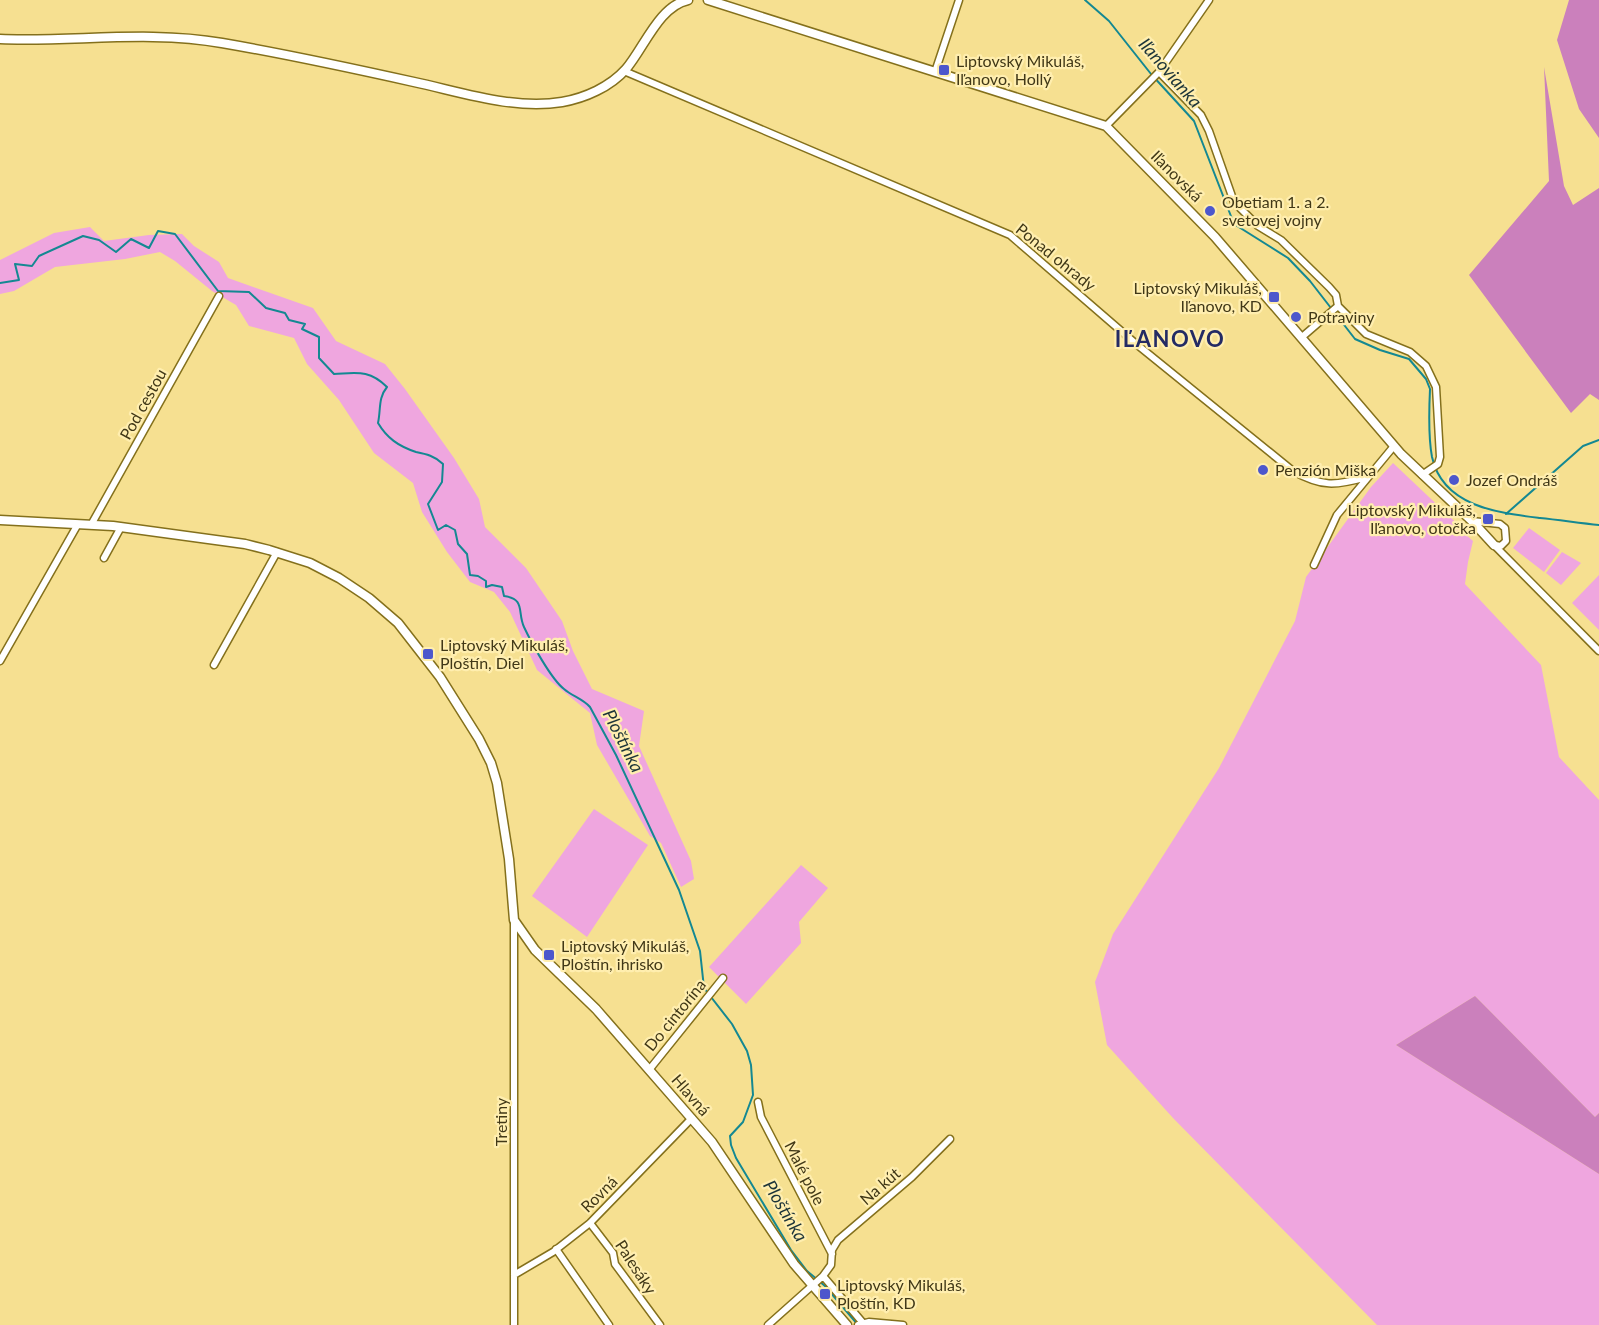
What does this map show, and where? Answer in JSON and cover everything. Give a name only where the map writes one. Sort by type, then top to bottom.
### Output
[{"type":"street","points":[[0,39],[159,36],[192,38],[500,100],[536,104],[563,102],[585,96],[603,87],[624,71],[663,15],[674,6],[688,0]]},
{"type":"street","name":"Iľanovská","points":[[708,0],[1106,126],[1209,230],[1394,446],[1494,545]]},
{"type":"street","points":[[935,72],[959,0]]},
{"type":"street","points":[[1106,126],[1156,75],[1209,0]]},
{"type":"street","name":"Ponad ohrady","points":[[624,71],[1010,235],[1135,343],[1293,471],[1325,485],[1340,484],[1366,477]]},
{"type":"street","points":[[1156,75],[1201,116],[1209,131],[1234,202],[1258,226],[1281,240],[1329,287],[1336,295],[1337,307],[1366,334],[1410,352],[1426,366],[1434,381],[1436,393],[1440,457],[1435,466],[1422,475]]},
{"type":"street","name":"Pod cestou","points":[[91,525],[219,296]]},
{"type":"street","points":[[1302,337],[1337,307]]},
{"type":"street","points":[[1314,565],[1337,515],[1366,477],[1394,446]]},
{"type":"street","points":[[0,520],[121,526],[245,544],[310,563],[339,578],[369,598],[398,623],[440,677],[479,739],[494,770],[509,858],[514,920]]},
{"type":"street","points":[[1472,521],[1500,524],[1505,528],[1506,541],[1502,546],[1494,545]]},
{"type":"street","points":[[0,661],[78,524]]},
{"type":"street","points":[[104,558],[121,526]]},
{"type":"street","points":[[1494,545],[1599,651]]},
{"type":"street","points":[[214,665],[277,552]]},
{"type":"street","name":"Hlavná","points":[[514,920],[535,950],[596,1009],[712,1142],[794,1264],[818,1281],[820,1294],[847,1325]]},
{"type":"street","name":"Tretiny","points":[[514,920],[514,1325]]},
{"type":"street","name":"Do cintorína","points":[[649,1070],[723,978]]},
{"type":"street","name":"Malé pole","points":[[758,1102],[761,1117],[832,1254]]},
{"type":"street","name":"Rovná","points":[[514,1275],[556,1250],[590,1223],[692,1118]]},
{"type":"street","name":"Na kút","points":[[818,1281],[831,1265],[833,1246],[838,1240],[906,1183],[950,1139]]},
{"type":"street","name":"Palesáky","points":[[590,1223],[613,1253],[615,1264],[660,1325]]},
{"type":"street","points":[[556,1250],[609,1325]]},
{"type":"street","points":[[768,1325],[818,1281],[861,1324],[903,1325]]},
{"type":"shaded area","points":[[1569,0],[1599,0],[1599,138],[1579,109],[1557,40]]},
{"type":"shaded area","points":[[1544,67],[1564,186],[1573,205],[1599,188],[1599,400],[1590,394],[1571,413],[1469,275],[1549,181]]},
{"type":"shaded area","points":[[90,227],[104,241],[149,235],[182,234],[194,246],[219,262],[228,278],[313,308],[336,341],[385,364],[454,458],[479,499],[485,527],[526,568],[562,621],[573,651],[592,689],[644,711],[639,746],[691,861],[694,879],[681,887],[661,843],[650,836],[597,745],[590,713],[537,670],[510,612],[494,592],[470,582],[447,552],[422,512],[413,483],[374,453],[339,400],[307,364],[294,338],[249,326],[236,305],[212,291],[175,261],[160,252],[125,259],[55,267],[14,291],[0,294],[0,260],[54,233]]},
{"type":"shaded area","points":[[1393,463],[1473,541],[1465,584],[1541,665],[1559,757],[1599,800],[1599,1113],[1595,1117],[1475,996],[1396,1045],[1599,1174],[1599,1325],[1377,1325],[1173,1118],[1107,1045],[1095,982],[1113,934],[1219,768],[1295,621],[1306,577],[1371,487]]},
{"type":"shaded area","points":[[1529,528],[1560,550],[1544,572],[1513,548]]},
{"type":"shaded area","points":[[1562,552],[1581,563],[1561,585],[1546,573]]},
{"type":"shaded area","points":[[1599,575],[1599,630],[1572,603]]},
{"type":"shaded area","points":[[594,809],[648,845],[587,937],[532,896]]},
{"type":"shaded area","points":[[801,865],[828,888],[799,922],[801,943],[746,1004],[709,967]]},
{"type":"shaded area","points":[[1475,996],[1595,1117],[1599,1113],[1599,1174],[1396,1045]]},
{"type":"waterway","name":"Iľanovianka","points":[[1085,0],[1109,21],[1151,74],[1194,121],[1234,224],[1288,258],[1310,281],[1355,339],[1409,359],[1426,379],[1430,389],[1429,432],[1432,457],[1438,474],[1448,487],[1460,497],[1491,510],[1599,525]]},
{"type":"waterway","name":"Ploštínka","points":[[0,283],[19,280],[15,264],[32,266],[39,256],[83,236],[99,240],[116,252],[131,239],[149,248],[158,231],[175,234],[218,291],[249,292],[266,308],[285,313],[289,320],[305,324],[302,329],[319,337],[319,358],[334,374],[362,373],[374,377],[387,387],[380,404],[378,423],[381,428],[398,444],[434,457],[443,464],[442,482],[428,504],[438,530],[446,525],[455,530],[458,544],[467,554],[470,575],[478,576],[486,581],[486,587],[492,585],[502,587],[504,596],[518,603],[524,627],[547,669],[564,689],[590,707],[616,755],[679,890],[700,951],[704,988],[732,1024],[747,1051],[751,1065],[753,1095],[743,1122],[730,1136],[736,1158],[791,1250],[807,1271],[825,1286],[858,1325]]},
{"type":"waterway","points":[[1506,514],[1583,446],[1599,440]]},
{"type":"place","name":"Liptovský Mikuláš, Iľanovo, Hollý","points":[[944,70]]},
{"type":"place","name":"Obetiam 1. a 2. svetovej vojny","points":[[1210,211]]},
{"type":"place","name":"Liptovský Mikuláš, Iľanovo, KD","points":[[1274,297]]},
{"type":"place","name":"Potraviny","points":[[1296,317]]},
{"type":"place","name":"Penzión Miška","points":[[1263,470]]},
{"type":"place","name":"Jozef Ondráš","points":[[1454,480]]},
{"type":"place","name":"Liptovský Mikuláš, Iľanovo, otočka","points":[[1488,519]]},
{"type":"place","name":"Liptovský Mikuláš, Ploštín, Diel","points":[[428,654]]},
{"type":"place","name":"Liptovský Mikuláš, Ploštín, ihrisko","points":[[549,955]]},
{"type":"place","name":"Liptovský Mikuláš, Ploštín, KD","points":[[825,1294]]},
{"type":"district","name":"IĽANOVO","points":[[1170,339]]}]
